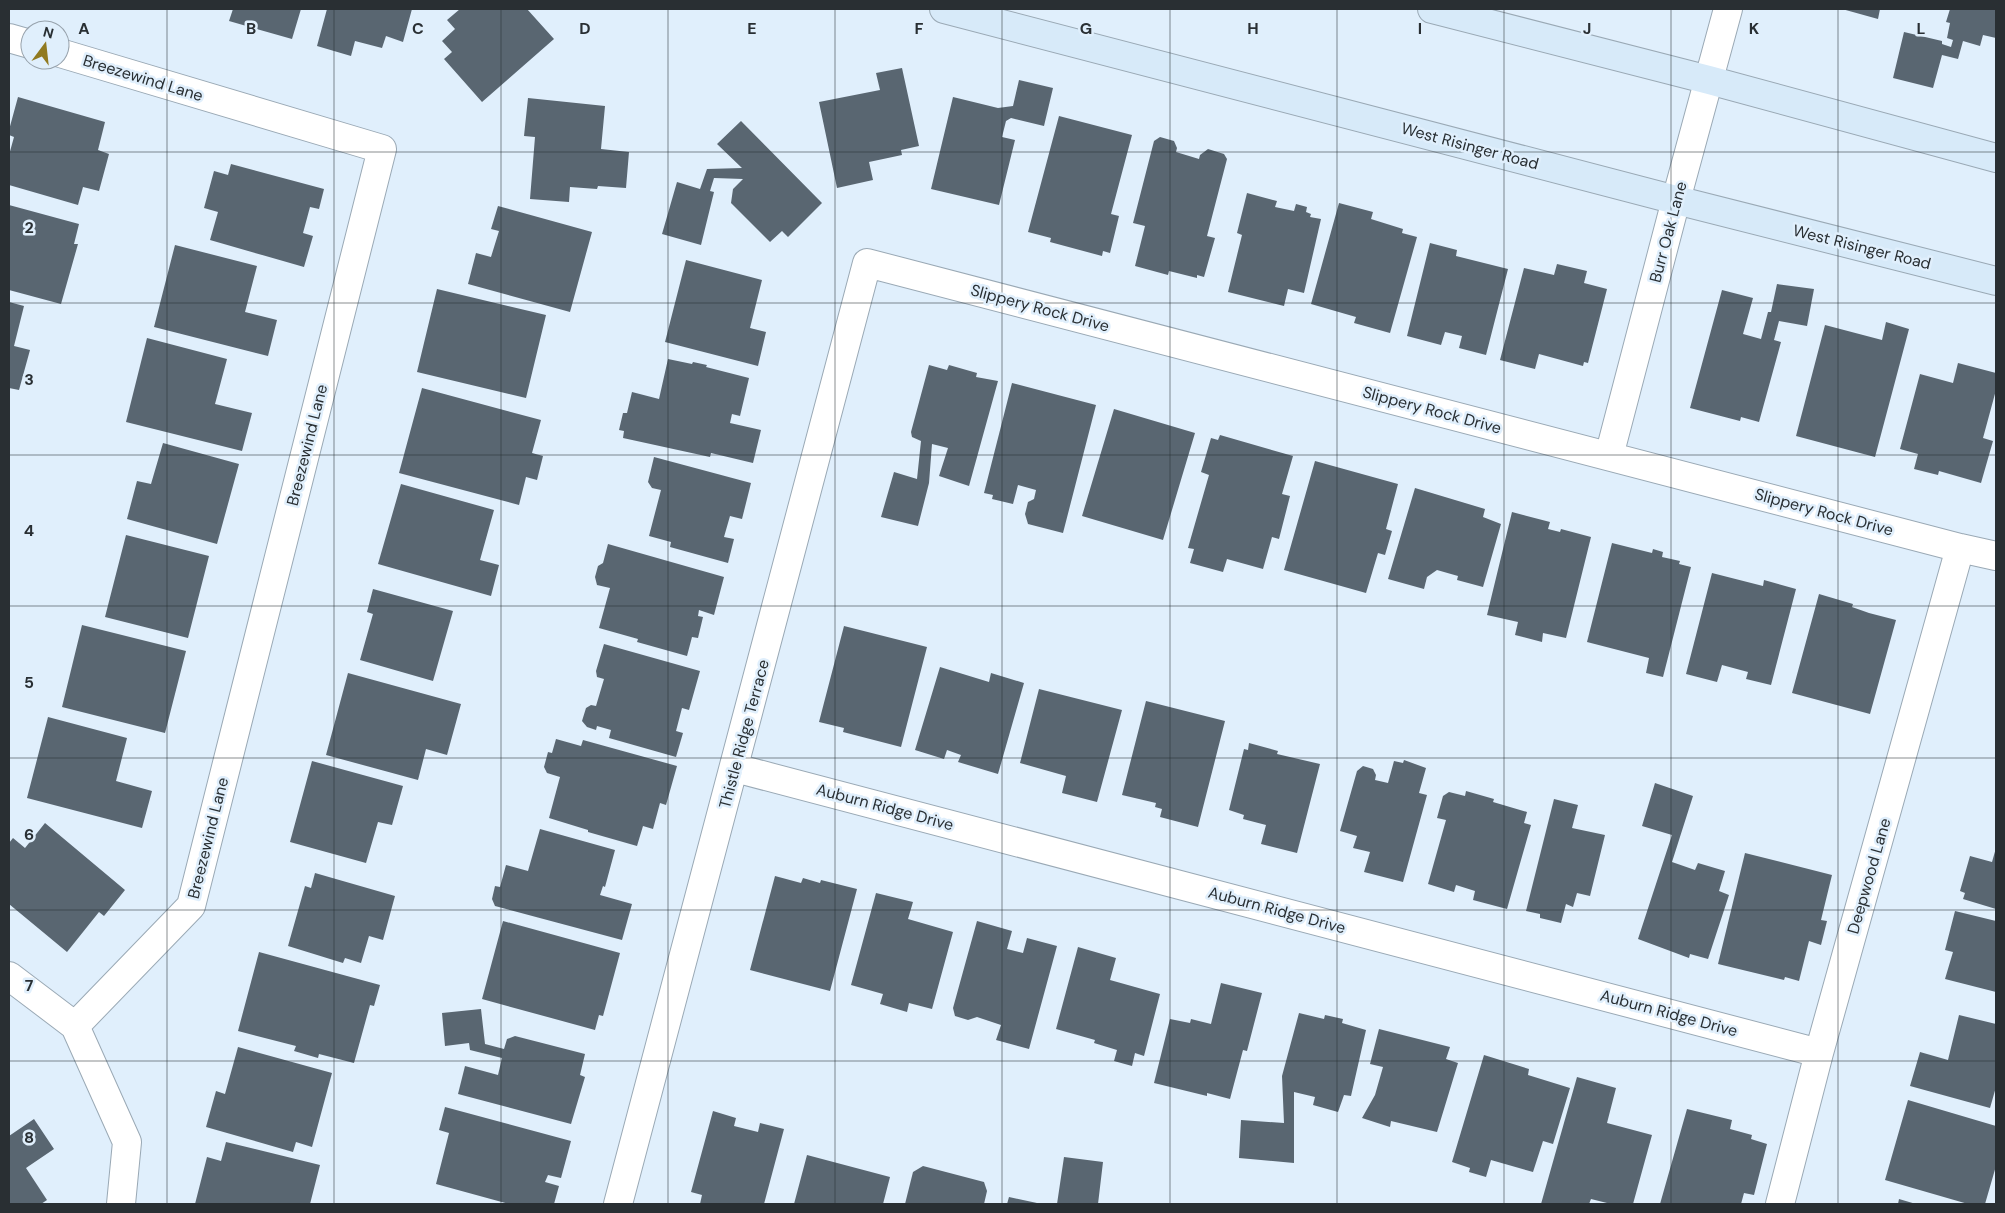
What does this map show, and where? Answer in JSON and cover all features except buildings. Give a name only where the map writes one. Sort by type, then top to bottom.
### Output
[{"type":"main road","name":"West Risinger Road","points":[[944,9],[1676,200],[1996,281]]},
{"type":"main road","points":[[1432,9],[1709,80],[1996,158]]},
{"type":"street","name":"Burr Oak Lane","points":[[1609,456],[1728,9]]},
{"type":"street","name":"Breezewind Lane","points":[[70,56],[382,150],[190,906],[75,1026]]},
{"type":"street","name":"Slippery Rock Drive","points":[[867,263],[1996,556]]},
{"type":"street","name":"Thistle Ridge Terrace","points":[[618,1204],[735,768],[867,263]]},
{"type":"street","name":"Deepwood Lane","points":[[1780,1204],[1819,1053],[1960,548]]},
{"type":"street","name":"Auburn Ridge Drive","points":[[735,768],[1819,1053]]},
{"type":"street","points":[[9,976],[75,1026],[127,1142],[121,1204]]}]
